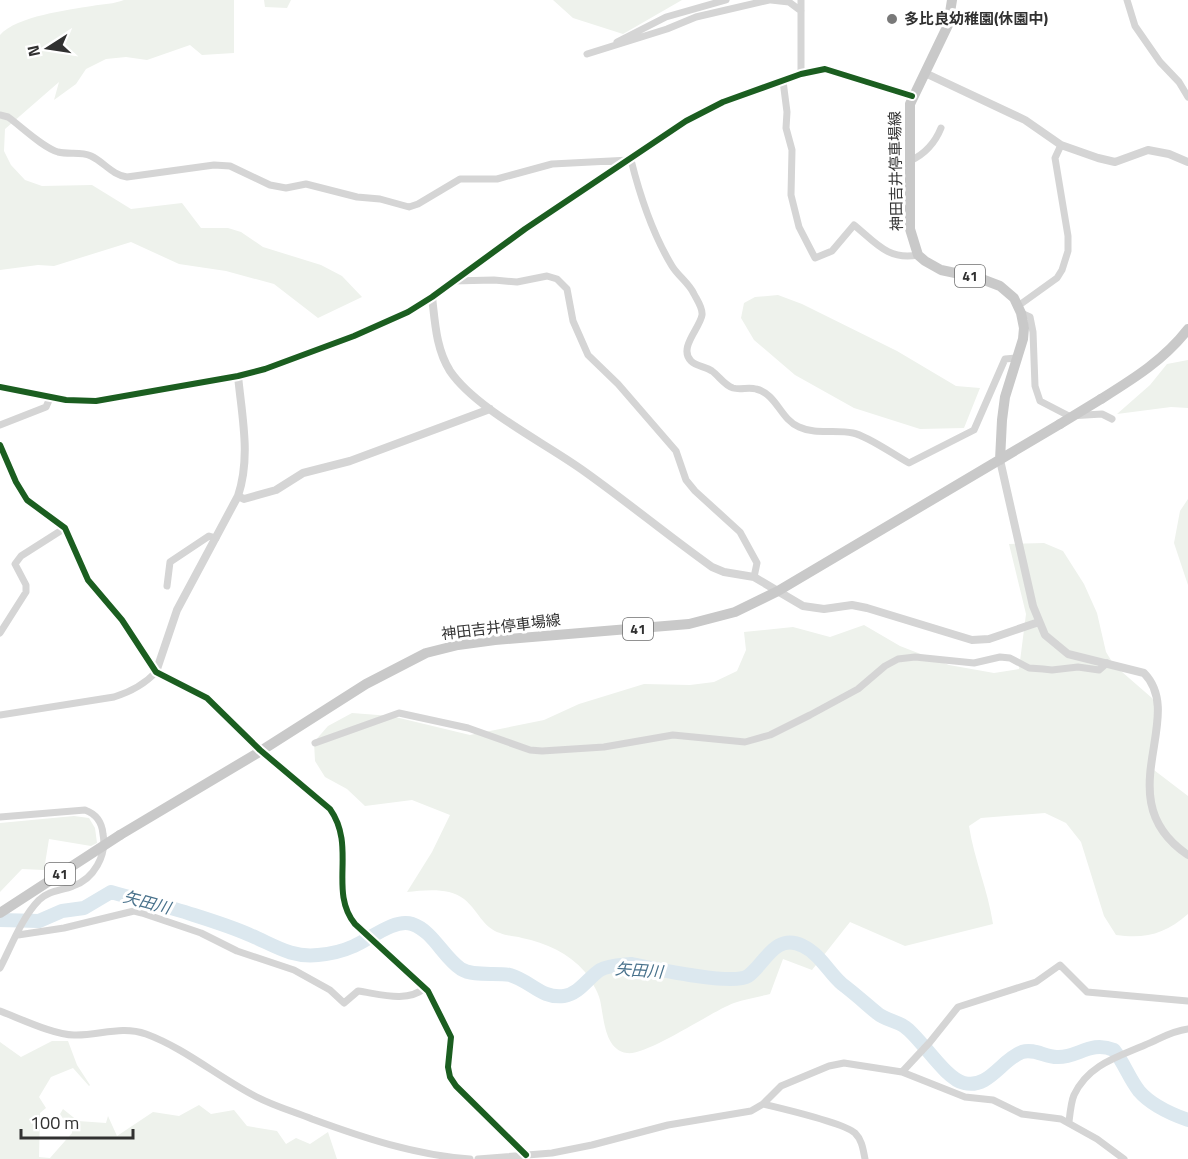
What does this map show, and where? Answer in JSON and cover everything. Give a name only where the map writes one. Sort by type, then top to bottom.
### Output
[{"type":"main road","name":"神田吉井停車場線","points":[[918,255],[910,229],[910,104],[948,25],[952,0]]},
{"type":"main road","name":"41","points":[[918,255],[941,270],[979,278],[1000,286],[1014,298],[1020,309]]},
{"type":"main road","points":[[1000,460],[1005,397],[1023,339],[1020,309]]},
{"type":"main road","name":"神田吉井停車場線","points":[[0,913],[120,835],[366,684],[426,653],[458,645],[495,640],[689,624],[735,612],[778,591],[1101,399],[1166,355],[1188,329]]},
{"type":"street","points":[[612,46],[666,17],[726,0]]},
{"type":"street","points":[[587,54],[667,29],[696,17],[770,0],[789,2],[801,10]]},
{"type":"street","points":[[801,0],[801,75]]},
{"type":"street","points":[[1127,0],[1135,26],[1188,97]]},
{"type":"street","points":[[0,396],[1,388],[50,398],[96,401],[238,376],[265,369],[394,320],[432,297],[525,229],[706,110],[783,81],[825,69],[912,96]]},
{"type":"street","points":[[925,73],[1025,120],[1062,145],[1115,162],[1148,150],[1169,154],[1188,162]]},
{"type":"street","points":[[783,81],[787,112],[786,128],[792,150],[791,195],[799,227],[815,258],[832,251],[854,225],[891,255],[901,257],[918,255]]},
{"type":"street","points":[[0,115],[8,117],[52,150],[91,156],[119,176],[127,177],[214,165],[231,166],[270,185],[286,188],[306,184],[409,207],[460,179],[497,179],[552,164],[631,160]]},
{"type":"street","points":[[910,161],[922,155],[937,137],[941,128]]},
{"type":"street","points":[[1062,145],[1055,158],[1068,236],[1068,251],[1057,278],[1020,309],[1030,316],[1034,332],[1035,386],[1040,401],[1069,416],[1102,414],[1112,418]]},
{"type":"street","points":[[631,160],[640,198],[657,238],[680,278],[691,287],[700,307],[702,314],[687,352],[691,361],[713,372],[734,389],[757,389],[776,401],[785,417],[798,427],[816,432],[856,433],[909,463],[974,430],[1005,359],[1016,358]]},
{"type":"street","points":[[452,281],[517,282],[547,276],[557,279],[567,289],[573,321],[588,355],[618,384],[676,451],[686,480],[695,492],[740,532],[757,563],[754,577]]},
{"type":"street","points":[[432,297],[436,334],[443,359],[460,384],[490,409],[581,469],[712,567],[723,572],[754,577],[803,606],[813,608],[852,605],[867,608],[972,640],[988,639],[1039,622]]},
{"type":"street","points":[[0,716],[114,697],[143,684],[156,672],[177,610],[238,496],[245,472],[246,457],[238,376]]},
{"type":"street","points":[[0,425],[46,407],[50,398]]},
{"type":"street","points":[[238,496],[244,499],[276,490],[303,473],[350,460],[490,409]]},
{"type":"street","points":[[0,444],[16,482],[27,501],[65,528],[88,580],[122,620],[156,672],[207,698],[260,750],[330,809],[338,819],[343,841],[343,892],[346,910],[355,924],[425,988],[451,1037],[448,1067],[450,1077],[456,1086],[526,1155]]},
{"type":"street","points":[[1000,460],[1033,606],[1045,635],[1068,654],[1144,673],[1154,680],[1166,700]]},
{"type":"street","points":[[0,633],[26,592],[26,585],[15,564],[21,556],[65,528]]},
{"type":"street","points":[[167,586],[170,562],[209,536],[216,538]]},
{"type":"street","points":[[315,743],[399,713],[468,728],[542,751],[604,747],[674,735],[745,742],[770,735],[858,689],[885,666],[898,659],[915,657],[974,663],[1000,657],[1010,658],[1029,668],[1052,670],[1078,667],[1100,670],[1107,663]]},
{"type":"street","points":[[1162,755],[1154,793],[1156,817],[1165,834],[1188,855]]},
{"type":"street","points":[[0,817],[76,809],[93,813],[101,823],[104,842],[100,859],[91,875],[74,886],[56,890],[41,898],[28,912],[0,969]]},
{"type":"street","points":[[19,931],[63,928],[134,911],[201,933],[237,951],[294,970],[330,990],[344,1002],[358,991],[398,997],[420,992],[425,988]]},
{"type":"street","points":[[902,1072],[958,1007],[1036,982],[1060,965],[1087,992],[1188,1001]]},
{"type":"street","points":[[0,1011],[67,1035],[118,1029],[147,1034],[213,1069],[267,1102],[370,1140],[453,1158],[471,1159]]},
{"type":"street","points":[[1069,1122],[1073,1096],[1087,1075],[1110,1059],[1173,1031],[1188,1029]]},
{"type":"street","points":[[478,1159],[526,1155],[592,1145],[668,1125],[751,1111],[763,1104],[781,1086],[836,1064],[844,1063],[902,1072],[965,1096],[993,1100],[1016,1113],[1069,1122],[1124,1159]]},
{"type":"street","points":[[763,1104],[826,1121],[853,1131],[861,1140],[865,1159]]},
{"type":"shaded area","points":[[124,0],[234,0],[234,53],[202,55],[190,45],[147,60],[126,57],[106,59],[86,69],[76,84],[54,100],[59,82],[5,129],[4,151],[11,165],[25,180],[42,186],[92,185],[131,209],[182,203],[201,228],[228,228],[241,232],[263,247],[321,265],[342,276],[362,297],[318,318],[274,284],[226,271],[179,264],[131,242],[54,266],[38,265],[0,270],[0,35],[8,28],[30,19]]},
{"type":"shaded area","points":[[264,0],[291,0],[287,8],[265,7]]},
{"type":"shaded area","points":[[553,0],[682,0],[623,34],[573,18]]},
{"type":"shaded area","points":[[778,295],[802,304],[897,351],[956,386],[980,388],[964,428],[920,429],[854,408],[795,375],[754,340],[741,318],[744,303],[755,297]]},
{"type":"shaded area","points":[[1188,360],[1188,408],[1171,407],[1117,414],[1150,385],[1167,364]]},
{"type":"shaded area","points":[[1188,499],[1188,585],[1174,543],[1180,511]]},
{"type":"shaded area","points":[[1044,543],[1063,551],[1084,584],[1097,613],[1106,652],[1114,665],[1152,698],[1160,714],[1150,767],[1188,796],[1188,914],[1180,921],[1155,934],[1116,935],[1104,916],[1081,842],[1066,823],[1045,813],[981,818],[969,826],[993,924],[905,946],[850,922],[812,970],[783,959],[770,994],[734,1003],[664,1041],[649,1048],[627,1053],[619,1051],[609,1039],[598,993],[585,972],[572,959],[540,943],[494,931],[469,903],[458,895],[437,890],[407,892],[432,852],[450,815],[412,800],[365,806],[347,789],[325,777],[315,761],[314,742],[328,726],[352,713],[391,716],[470,735],[544,720],[579,704],[644,684],[690,685],[714,682],[737,671],[746,650],[744,632],[793,627],[830,637],[864,625],[900,646],[949,665],[994,673],[1019,669],[1026,614],[1009,544]]},
{"type":"shaded area","points":[[74,816],[89,818],[95,828],[97,843],[91,846],[49,839],[44,870],[22,869],[0,892],[0,823]]},
{"type":"shaded area","points":[[52,1041],[68,1041],[77,1065],[90,1085],[73,1068],[51,1077],[39,1097],[46,1108],[40,1113],[39,1157],[50,1158],[72,1133],[72,1125],[60,1114],[63,1109],[78,1121],[106,1123],[108,1116],[117,1136],[153,1112],[179,1116],[199,1105],[211,1114],[234,1110],[247,1126],[277,1131],[286,1144],[296,1138],[310,1144],[328,1132],[337,1159],[0,1159],[0,1042],[21,1057]]},
{"type":"waterway","name":"矢田川","points":[[0,920],[39,921],[62,911],[84,908],[111,892],[208,920],[299,955],[327,954],[345,949],[382,930],[405,923],[412,924],[426,932],[461,969],[479,974],[510,975],[542,992],[556,996],[569,995],[600,970],[620,965],[631,964],[710,978],[739,979],[754,971],[778,946],[793,943],[809,949],[837,980],[877,1013],[911,1032],[941,1066],[957,1080],[973,1084],[981,1082],[1015,1056],[1026,1051],[1064,1057],[1091,1048],[1106,1047],[1114,1050],[1135,1086],[1149,1101],[1188,1120]]},
{"type":"cycle path","points":[[0,387],[66,400],[96,401],[238,376],[265,369],[354,336],[408,312],[525,229],[686,121],[723,102],[801,74],[825,69],[912,96]]},
{"type":"cycle path","points":[[0,445],[16,482],[27,500],[65,528],[88,580],[122,620],[156,672],[207,698],[260,750],[330,809],[338,823],[342,838],[342,883],[347,911],[355,924],[428,991],[451,1037],[448,1067],[450,1077],[456,1086],[526,1155]]},
{"type":"place","name":"多比良幼稚園(休園中)","points":[[892,19]]}]
